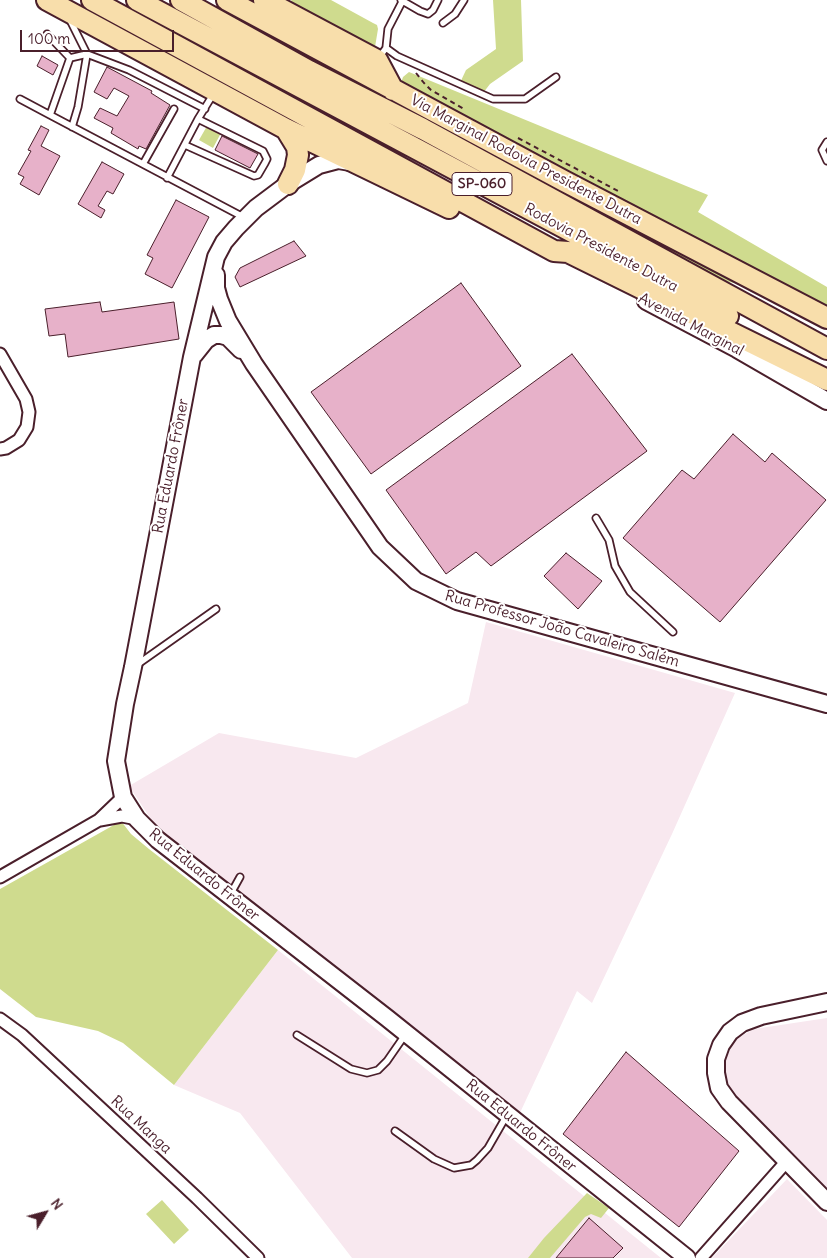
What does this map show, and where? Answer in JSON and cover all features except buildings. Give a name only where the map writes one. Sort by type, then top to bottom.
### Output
[{"type":"highway","name":"Rodovia Presidente Dutra","points":[[92,0],[554,251],[568,252],[827,380]]},
{"type":"highway","name":"Rodovia Presidente Dutra","points":[[137,0],[827,370]]},
{"type":"highway","name":"Rodovia Presidente Dutra","points":[[181,0],[309,71],[423,129],[827,349]]},
{"type":"highway","name":"Via Marginal Rodovia Presidente Dutra","points":[[227,0],[564,181],[827,318]]},
{"type":"highway","points":[[264,0],[381,54],[393,90]]},
{"type":"highway","points":[[56,5],[286,129],[355,163],[480,223],[506,225]]},
{"type":"highway","points":[[286,129],[293,139],[298,155],[296,170],[288,184]]},
{"type":"main road","name":"Rua Eduardo Frôner","points":[[355,163],[338,160],[328,162],[319,165],[288,184],[246,218],[224,242],[216,258],[192,357],[133,667],[124,704],[116,761],[124,797],[137,819],[158,840],[406,1034],[687,1258]]},
{"type":"main road","name":"Avenida Marginal","points":[[554,251],[736,349],[827,401]]},
{"type":"main road","name":"Rua Professor João Cavaleiro Salém","points":[[216,258],[218,299],[228,321],[254,364],[380,547],[416,581],[439,593],[465,603],[827,704]]},
{"type":"main road","name":"Rua Professor João Cavaleiro Salém","points":[[192,357],[206,340],[221,335],[228,337],[254,364]]},
{"type":"main road","points":[[827,1002],[761,1016],[742,1023],[730,1032],[721,1045],[716,1059],[719,1088],[729,1102],[827,1202]]},
{"type":"street","points":[[0,354],[26,399],[29,412],[27,426],[19,440],[0,450]]},
{"type":"street","points":[[0,877],[99,820],[124,797]]},
{"type":"street","points":[[99,820],[122,816],[137,819]]},
{"type":"street","name":"Rua Manga","points":[[0,1019],[29,1042],[190,1191],[258,1258]]},
{"type":"street","points":[[701,1258],[787,1161]]},
{"type":"lane","points":[[438,0],[434,10],[428,14],[402,1],[388,29],[381,54],[397,56],[493,99],[524,99],[556,77]]},
{"type":"lane","points":[[443,23],[456,14],[464,0]]},
{"type":"lane","points":[[56,5],[87,54],[78,107],[72,127]]},
{"type":"lane","points":[[47,34],[70,58]]},
{"type":"lane","points":[[70,58],[87,54],[129,70],[205,109]]},
{"type":"lane","points":[[50,115],[70,58]]},
{"type":"lane","points":[[167,178],[215,91]]},
{"type":"lane","points":[[20,99],[246,218]]},
{"type":"lane","points":[[143,164],[174,109]]},
{"type":"lane","points":[[185,145],[254,176],[258,174],[267,159],[263,151],[198,119]]},
{"type":"lane","points":[[827,142],[822,150],[827,161]]},
{"type":"lane","points":[[596,518],[609,540],[615,566],[630,592],[673,632]]},
{"type":"lane","points":[[133,667],[216,609]]},
{"type":"lane","points":[[229,897],[240,877]]},
{"type":"lane","points":[[297,1035],[351,1069],[367,1073],[378,1070],[387,1061],[406,1034]]},
{"type":"lane","points":[[395,1131],[434,1159],[454,1168],[471,1165],[477,1160],[488,1148],[508,1115]]},
{"type":"shaded area","points":[[486,622],[735,693],[672,834],[592,1003],[577,991],[518,1117],[158,830],[129,786],[219,733],[356,758],[468,703]]},
{"type":"shaded area","points":[[278,950],[661,1258],[352,1258],[240,1113],[174,1085]]},
{"type":"shaded area","points":[[827,1018],[827,1188],[733,1093],[726,1079],[726,1058],[736,1039],[754,1029]]},
{"type":"shaded area","points":[[787,1179],[827,1220],[827,1258],[712,1258]]},
{"type":"green space","points":[[291,0],[331,0],[377,25],[375,47],[372,49],[298,11]]},
{"type":"green space","points":[[493,0],[521,0],[523,61],[490,84],[480,97],[458,87],[466,70],[496,49]]},
{"type":"green space","points":[[409,72],[708,195],[698,212],[827,287],[827,307],[822,304],[713,278],[418,119],[403,101],[400,86],[403,77]]},
{"type":"green space","points":[[207,126],[221,133],[213,148],[199,140]]},
{"type":"green space","points":[[121,821],[131,834],[149,849],[278,950],[174,1085],[123,1043],[98,1031],[36,1017],[0,989],[0,889]]},
{"type":"green space","points":[[587,1193],[609,1208],[601,1218],[591,1214],[585,1217],[550,1258],[528,1258],[544,1238]]},
{"type":"green space","points":[[162,1200],[189,1230],[174,1244],[146,1214]]}]
